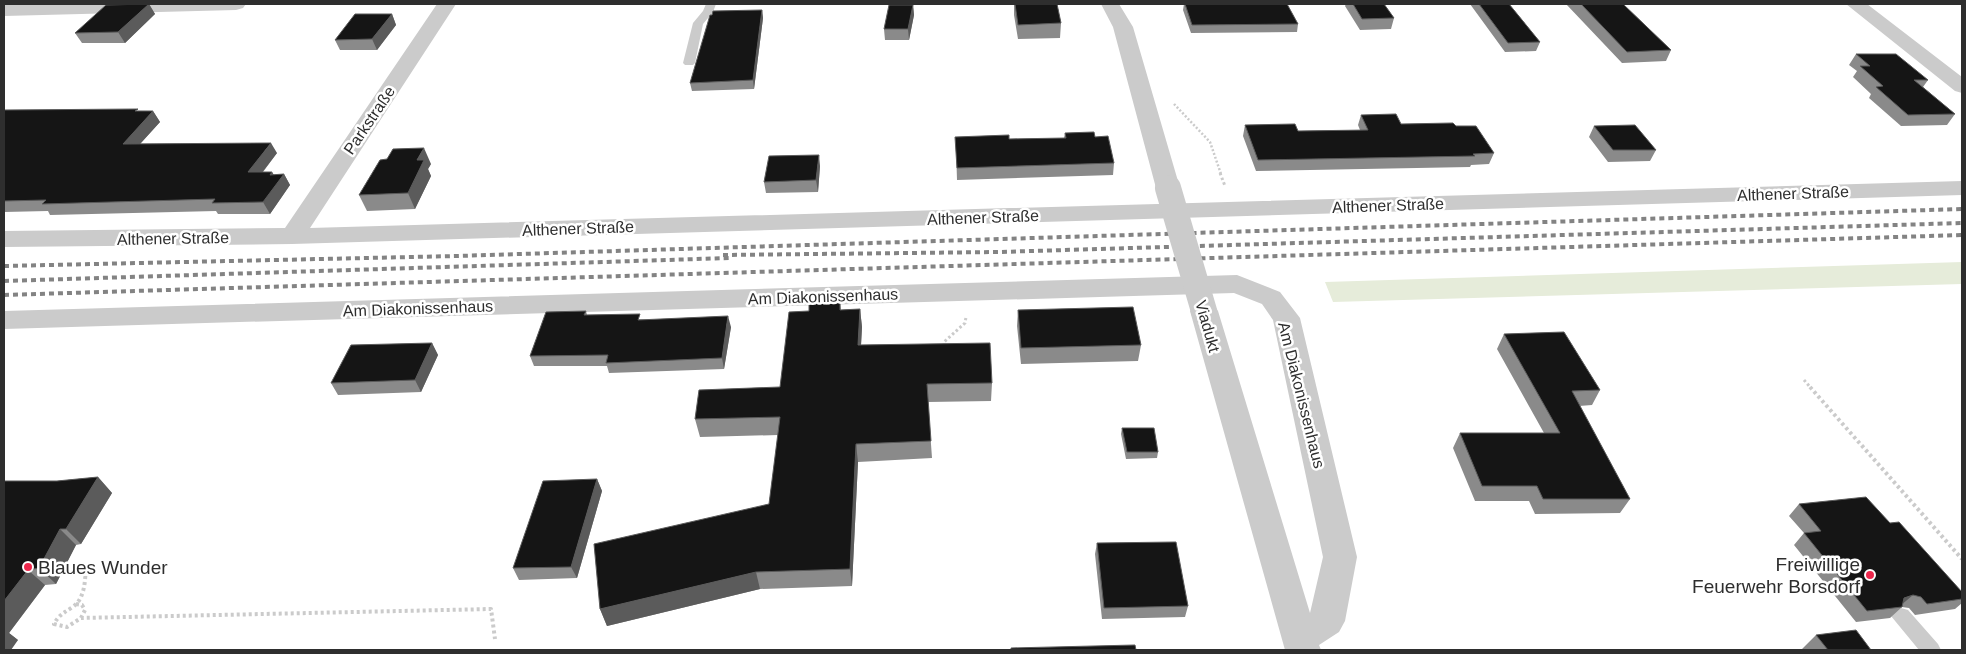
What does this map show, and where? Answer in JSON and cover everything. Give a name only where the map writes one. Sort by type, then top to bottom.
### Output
[{"type":"street","points":[[4,10],[236,4]]},
{"type":"street","name":"Parkstraße","points":[[292,236],[446,4]]},
{"type":"street","name":"Viadukt","points":[[1110,4],[1123,27],[1141,97],[1302,644]]},
{"type":"street","points":[[1855,4],[1962,87]]},
{"type":"street","name":"Althener Straße","points":[[4,239],[292,236],[1962,188]]},
{"type":"street","name":"Am Diakonissenhaus","points":[[4,320],[1237,284],[1270,298],[1286,318],[1340,557],[1327,621],[1302,644]]},
{"type":"lane","points":[[689,63],[698,23],[708,12],[711,4]]},
{"type":"lane","points":[[1901,616],[1931,650]]},
{"type":"path","points":[[1141,97],[1167,98],[1210,142],[1218,166]]},
{"type":"path","points":[[943,352],[944,342],[966,323],[968,291]]},
{"type":"path","points":[[1804,380],[1962,559]]},
{"type":"path","points":[[76,604],[84,588],[86,564]]},
{"type":"path","points":[[76,604],[82,605],[85,610],[81,618],[68,627],[54,624],[57,617],[66,608],[76,604]]},
{"type":"path","points":[[81,618],[491,609],[494,638]]},
{"type":"green space","points":[[1962,262],[1962,284],[1333,302],[1325,282]]},
{"type":"building","points":[[149,4],[118,32],[75,33],[106,5]]},
{"type":"building","points":[[1015,4],[1057,4],[1061,23],[1018,25]]},
{"type":"building","points":[[1185,4],[1287,4],[1298,24],[1192,25]]},
{"type":"building","points":[[1353,4],[1384,4],[1394,18],[1362,19]]},
{"type":"building","points":[[1479,4],[1509,4],[1540,42],[1508,43]]},
{"type":"building","points":[[1581,4],[1623,4],[1671,50],[1627,52]]},
{"type":"building","points":[[889,5],[913,5],[908,29],[884,29]]},
{"type":"building","points":[[762,10],[753,80],[690,83],[710,15],[712,15],[713,11]]},
{"type":"building","points":[[355,14],[392,14],[372,39],[335,40]]},
{"type":"building","points":[[1856,54],[1896,54],[1928,80],[1914,80],[1955,114],[1908,115],[1876,87],[1883,86],[1860,66],[1870,66]]},
{"type":"building","points":[[138,109],[135,111],[153,111],[123,144],[271,143],[248,172],[272,172],[270,175],[284,174],[263,202],[212,203],[215,199],[42,204],[46,200],[4,201],[4,110]]},
{"type":"building","points":[[1396,114],[1401,124],[1453,123],[1456,126],[1476,126],[1494,153],[1473,154],[1475,156],[1258,160],[1245,125],[1295,124],[1298,131],[1368,130],[1361,115]]},
{"type":"building","points":[[1635,125],[1656,150],[1613,150],[1594,126]]},
{"type":"building","points":[[1094,132],[1095,137],[1108,136],[1114,163],[957,168],[955,137],[1009,135],[1009,139],[1066,138],[1065,133]]},
{"type":"building","points":[[424,148],[417,160],[424,160],[408,193],[359,195],[380,160],[387,159],[393,149]]},
{"type":"building","points":[[819,155],[816,180],[764,182],[769,156]]},
{"type":"building","points":[[840,302],[840,310],[860,309],[858,345],[990,343],[992,383],[927,384],[931,441],[856,444],[850,569],[756,572],[600,609],[594,544],[769,504],[780,417],[695,419],[699,390],[780,387],[789,312],[809,311],[809,303]]},
{"type":"building","points":[[1133,307],[1141,345],[1021,348],[1018,310]]},
{"type":"building","points":[[586,311],[584,315],[640,314],[638,320],[728,316],[722,358],[606,363],[608,355],[530,356],[546,312]]},
{"type":"building","points":[[1564,332],[1600,390],[1572,391],[1630,499],[1543,499],[1537,486],[1482,486],[1460,433],[1560,433],[1504,334]]},
{"type":"building","points":[[432,343],[415,380],[331,383],[351,345]]},
{"type":"building","points":[[1122,428],[1154,428],[1158,452],[1127,452]]},
{"type":"building","points":[[98,477],[66,529],[60,529],[39,568],[28,570],[4,601],[4,481],[57,481]]},
{"type":"building","points":[[597,479],[571,567],[513,568],[543,481]]},
{"type":"building","points":[[1866,497],[1890,523],[1899,522],[1962,592],[1962,599],[1927,604],[1921,597],[1913,595],[1904,598],[1902,607],[1867,611],[1804,533],[1821,531],[1799,504]]},
{"type":"building","points":[[1176,542],[1188,606],[1104,608],[1097,543]]},
{"type":"building","points":[[1856,630],[1871,650],[1828,650],[1816,635]]},
{"type":"building","points":[[1135,645],[1136,650],[1011,650],[1011,648]]},
{"type":"railway","points":[[4,266],[456,256],[1962,209]]},
{"type":"railway","points":[[723,255],[999,252],[1962,223]]},
{"type":"railway","points":[[4,295],[1962,235]]},
{"type":"railway","points":[[4,281],[729,258]]},
{"type":"place","name":"Blaues Wunder","points":[[28,567]]},
{"type":"place","name":"Freiwillige Feuerwehr Borsdorf","points":[[1870,575]]}]
